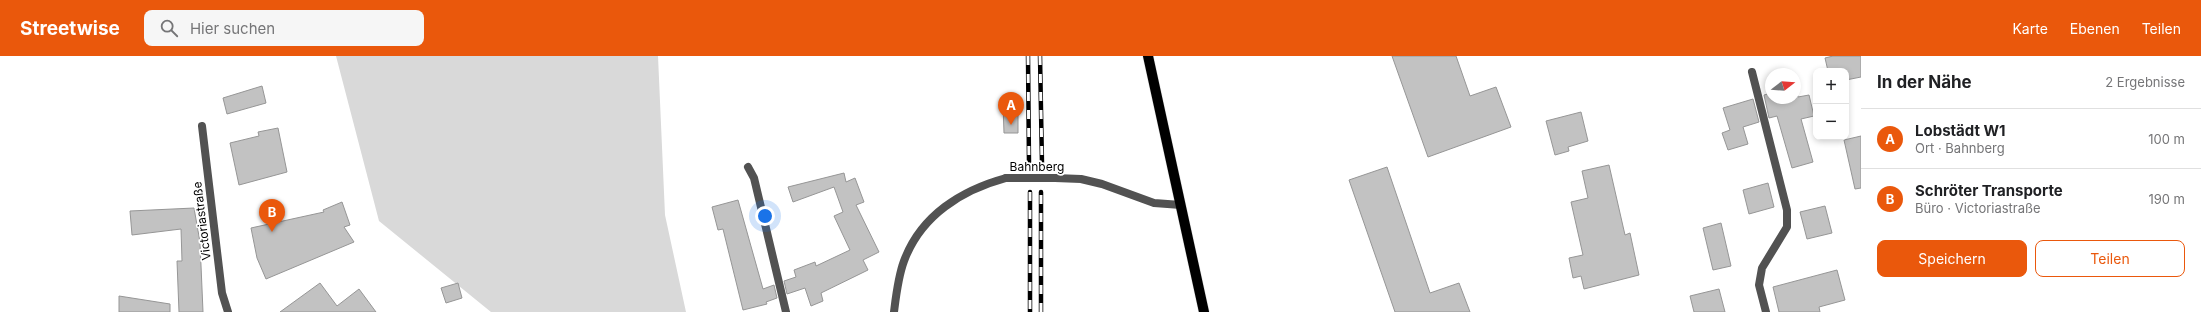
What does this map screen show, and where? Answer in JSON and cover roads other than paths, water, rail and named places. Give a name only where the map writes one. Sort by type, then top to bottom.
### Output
[{"type":"main road","points":[[1148,56],[1204,312]]},
{"type":"street","points":[[1752,72],[1787,210],[1787,227],[1762,268],[1759,285],[1766,312]]},
{"type":"street","name":"Victoriastraße","points":[[202,126],[222,294],[228,312]]},
{"type":"street","points":[[748,167],[754,178],[786,312]]},
{"type":"street","name":"Bahnberg","points":[[894,312],[904,261],[918,233],[940,210],[959,196],[981,185],[1006,178],[1081,179],[1102,184],[1154,203],[1181,205]]},
{"type":"railway","points":[[1028,56],[1029,164]]},
{"type":"railway","points":[[1040,56],[1042,164]]},
{"type":"railway","points":[[1030,192],[1030,312]]},
{"type":"railway","points":[[1041,192],[1041,312]]},
{"type":"place","name":"Lobstädt W1","points":[[1011,125]]},
{"type":"place","name":"Schröter Transporte","points":[[272,232]]}]
